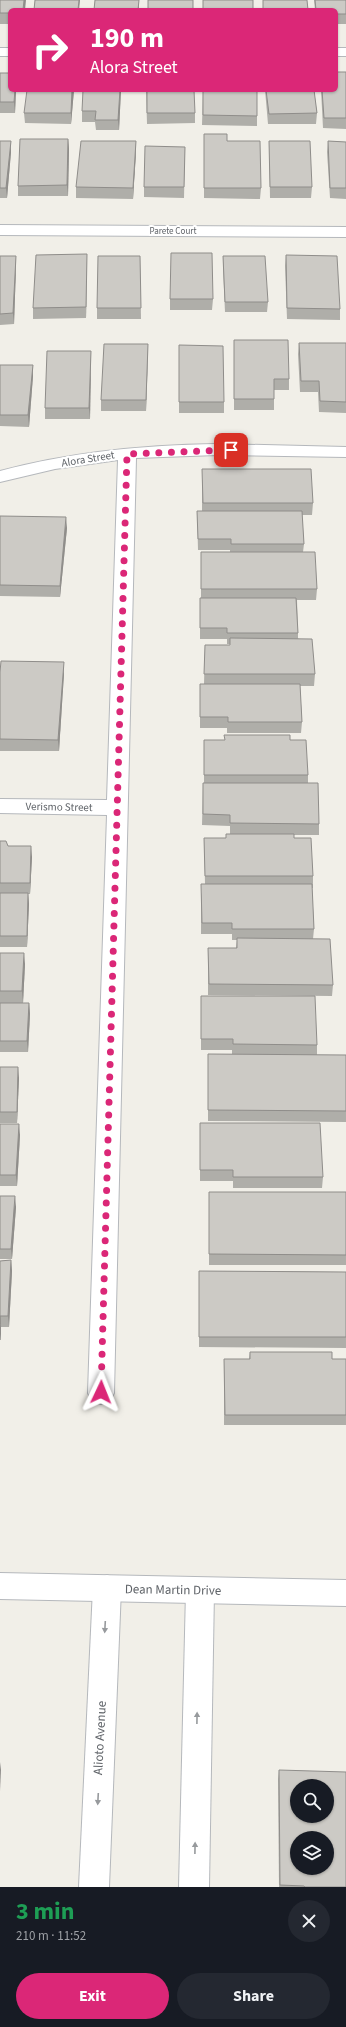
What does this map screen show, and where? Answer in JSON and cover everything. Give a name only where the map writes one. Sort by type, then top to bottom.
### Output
[{"type":"street","name":"Parete Court","points":[[0,230],[346,232]]},
{"type":"street","name":"Alora Street","points":[[0,477],[89,458],[127,454],[231,450],[346,452]]},
{"type":"street","points":[[101,1392],[127,454]]},
{"type":"street","name":"Verismo Street","points":[[0,806],[117,808]]},
{"type":"street","name":"Dean Martin Drive","points":[[0,1586],[346,1593]]},
{"type":"street","name":"Alioto Avenue","points":[[94,1887],[107,1588]]},
{"type":"street","points":[[194,1887],[200,1591]]},
{"type":"building","points":[[0,0],[24,0],[23,8],[8,8],[8,13],[0,13]]},
{"type":"building","points":[[35,0],[79,0],[78,8],[34,8]]},
{"type":"building","points":[[95,0],[139,0],[138,8],[94,8]]},
{"type":"building","points":[[148,0],[193,0],[193,8],[148,8]]},
{"type":"building","points":[[203,0],[253,0],[253,8],[203,8]]},
{"type":"building","points":[[263,0],[307,0],[308,8],[263,8]]},
{"type":"building","points":[[315,0],[346,0],[346,14],[338,14],[338,8],[316,8]]},
{"type":"building","points":[[338,72],[346,72],[346,118],[324,118],[322,92],[338,92]]},
{"type":"building","points":[[0,73],[8,73],[8,92],[15,92],[14,102],[0,102]]},
{"type":"building","points":[[27,92],[72,92],[71,113],[24,113]]},
{"type":"building","points":[[83,92],[120,92],[118,120],[95,120],[96,111],[82,111]]},
{"type":"building","points":[[147,92],[194,92],[195,113],[147,113]]},
{"type":"building","points":[[203,92],[257,92],[257,116],[203,115]]},
{"type":"building","points":[[266,92],[314,92],[317,113],[269,114]]},
{"type":"building","points":[[204,134],[227,134],[227,141],[260,141],[261,188],[204,188]]},
{"type":"building","points":[[20,139],[68,139],[67,185],[18,186]]},
{"type":"building","points":[[0,141],[11,141],[6,188],[0,188]]},
{"type":"building","points":[[81,141],[136,141],[133,188],[76,187]]},
{"type":"building","points":[[269,141],[310,141],[312,187],[270,187]]},
{"type":"building","points":[[328,141],[346,142],[346,188],[330,188]]},
{"type":"building","points":[[145,146],[185,147],[184,187],[144,187]]},
{"type":"building","points":[[171,253],[212,253],[213,299],[170,299]]},
{"type":"building","points":[[87,254],[86,307],[33,308],[36,255]]},
{"type":"building","points":[[286,255],[337,256],[340,309],[287,308]]},
{"type":"building","points":[[0,256],[16,256],[13,313],[0,314]]},
{"type":"building","points":[[98,256],[140,256],[141,308],[97,308]]},
{"type":"building","points":[[223,256],[265,256],[268,302],[225,302]]},
{"type":"building","points":[[234,340],[288,340],[289,379],[274,379],[274,399],[234,399]]},
{"type":"building","points":[[299,343],[346,343],[346,402],[320,401],[319,381],[301,381]]},
{"type":"building","points":[[104,344],[148,344],[146,400],[101,400]]},
{"type":"building","points":[[179,345],[223,346],[224,402],[179,402]]},
{"type":"building","points":[[47,351],[91,351],[89,408],[45,408]]},
{"type":"building","points":[[0,365],[33,365],[28,415],[0,415]]},
{"type":"building","points":[[202,469],[311,469],[313,503],[203,503]]},
{"type":"building","points":[[197,511],[302,511],[304,544],[231,544],[231,539],[198,539]]},
{"type":"building","points":[[0,516],[66,517],[60,586],[0,585]]},
{"type":"building","points":[[201,552],[315,552],[317,589],[201,589]]},
{"type":"building","points":[[200,598],[296,598],[298,633],[227,633],[227,628],[200,628]]},
{"type":"building","points":[[230,638],[312,639],[315,674],[204,674],[205,645],[230,645]]},
{"type":"building","points":[[1,661],[64,662],[58,740],[0,739]]},
{"type":"building","points":[[200,684],[300,684],[302,722],[228,722],[228,717],[200,717]]},
{"type":"building","points":[[224,735],[290,735],[290,740],[306,740],[308,775],[204,775],[204,740],[225,740]]},
{"type":"building","points":[[203,783],[318,783],[319,824],[230,823],[230,815],[203,814]]},
{"type":"building","points":[[226,834],[294,834],[294,838],[311,838],[313,876],[205,876],[204,838],[226,838]]},
{"type":"building","points":[[0,841],[6,841],[8,846],[31,846],[30,883],[0,883]]},
{"type":"building","points":[[201,884],[312,884],[314,929],[232,929],[232,923],[202,923]]},
{"type":"building","points":[[0,893],[28,893],[27,936],[0,936]]},
{"type":"building","points":[[237,938],[330,939],[333,985],[209,984],[208,948],[237,948]]},
{"type":"building","points":[[0,953],[24,953],[22,991],[0,991]]},
{"type":"building","points":[[201,996],[315,996],[317,1045],[233,1044],[233,1039],[201,1039]]},
{"type":"building","points":[[0,1003],[29,1003],[27,1041],[0,1041]]},
{"type":"building","points":[[208,1054],[346,1055],[346,1111],[208,1110]]},
{"type":"building","points":[[0,1067],[18,1067],[17,1112],[0,1112]]},
{"type":"building","points":[[200,1123],[320,1123],[323,1177],[233,1177],[233,1170],[200,1170]]},
{"type":"building","points":[[0,1124],[19,1124],[16,1175],[0,1175]]},
{"type":"building","points":[[209,1192],[346,1192],[346,1255],[209,1254]]},
{"type":"building","points":[[0,1196],[15,1196],[11,1249],[0,1249]]},
{"type":"building","points":[[11,1260],[8,1316],[0,1316],[0,1261]]},
{"type":"building","points":[[199,1271],[346,1272],[346,1337],[199,1337]]},
{"type":"building","points":[[250,1352],[332,1352],[332,1359],[346,1359],[346,1415],[225,1415],[224,1359],[250,1359]]},
{"type":"building","points":[[279,1770],[346,1772],[346,1887],[280,1885]]},
{"type":"route","points":[[101,1392],[127,454],[231,450]]}]
